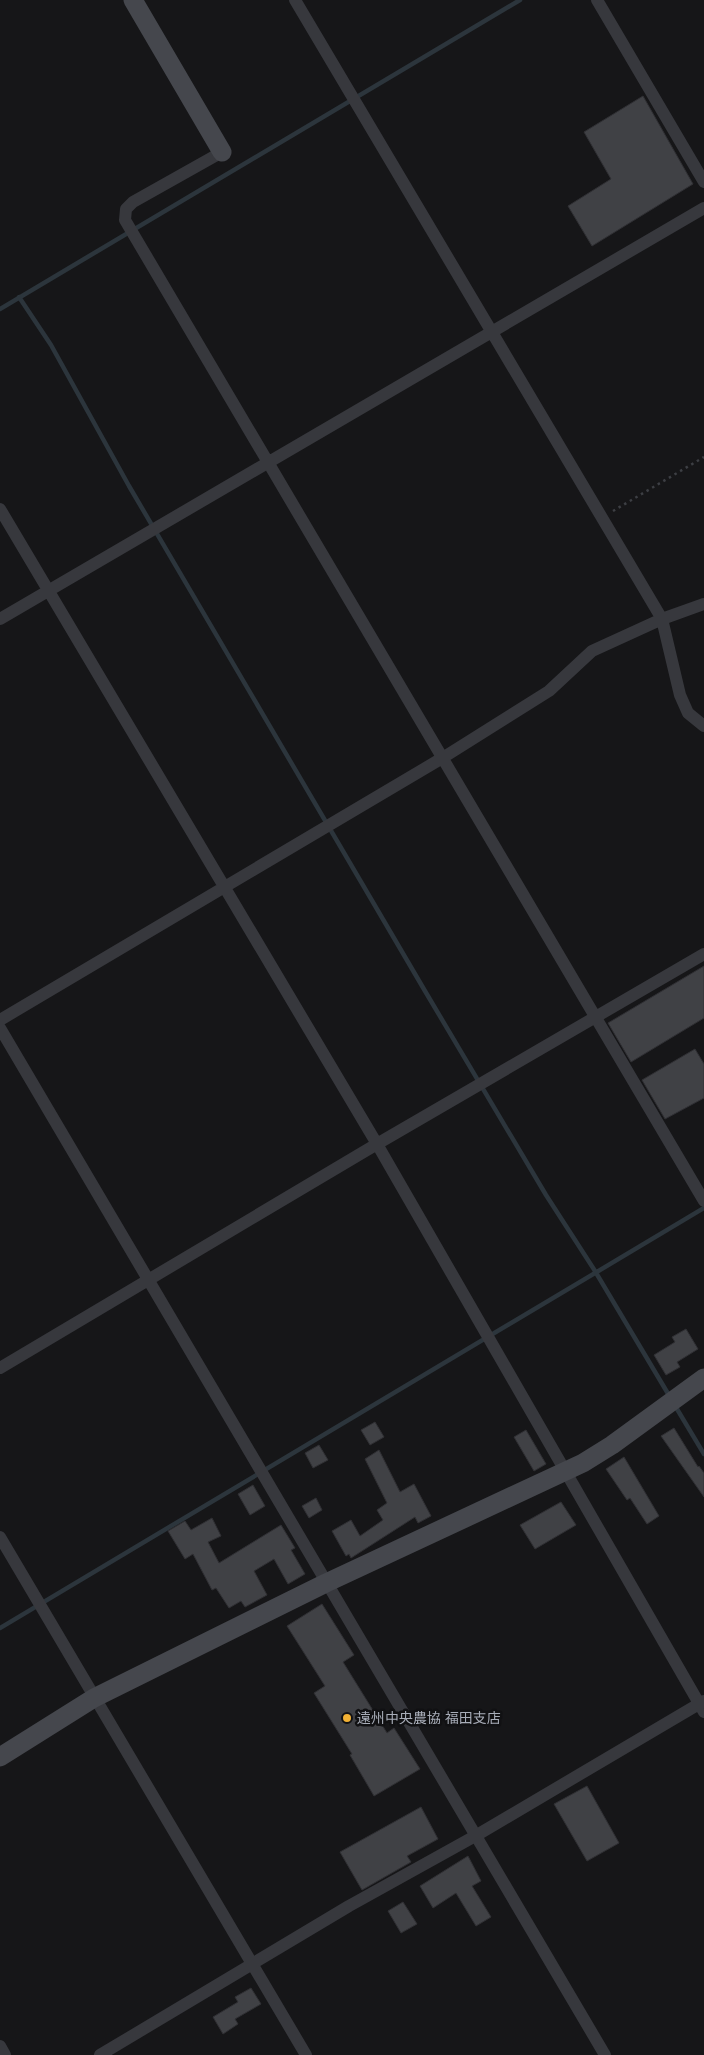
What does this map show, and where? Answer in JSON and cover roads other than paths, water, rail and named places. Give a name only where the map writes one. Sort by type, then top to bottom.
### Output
[{"type":"street","points":[[133,0],[222,152],[133,202],[126,209],[125,220],[444,757],[704,1201]]},
{"type":"street","points":[[295,0],[662,619],[680,695],[688,713],[704,726]]},
{"type":"street","points":[[597,0],[704,182]]},
{"type":"street","points":[[0,619],[270,464],[704,208]]},
{"type":"street","points":[[0,509],[225,885],[377,1144],[702,1706],[349,1906],[252,1966],[100,2055]]},
{"type":"street","points":[[0,1020],[444,757],[548,690],[592,651],[662,619],[704,604]]},
{"type":"street","points":[[0,1368],[377,1144],[704,954]]},
{"type":"street","points":[[0,1028],[605,2055]]},
{"type":"street","points":[[0,1757],[94,1698],[326,1584],[565,1471],[612,1445],[704,1378]]},
{"type":"street","points":[[0,1537],[306,2055]]},
{"type":"street","points":[[0,2046],[6,2055]]},
{"type":"waterway","points":[[0,309],[520,0]]},
{"type":"waterway","points":[[19,297],[51,345],[129,486],[425,991],[546,1195],[595,1271],[670,1397]]},
{"type":"waterway","points":[[0,1628],[704,1208]]},
{"type":"waterway","points":[[674,1404],[704,1454]]},
{"type":"place","name":"遠州中央農協 福田支店","points":[[347,1718]]}]
